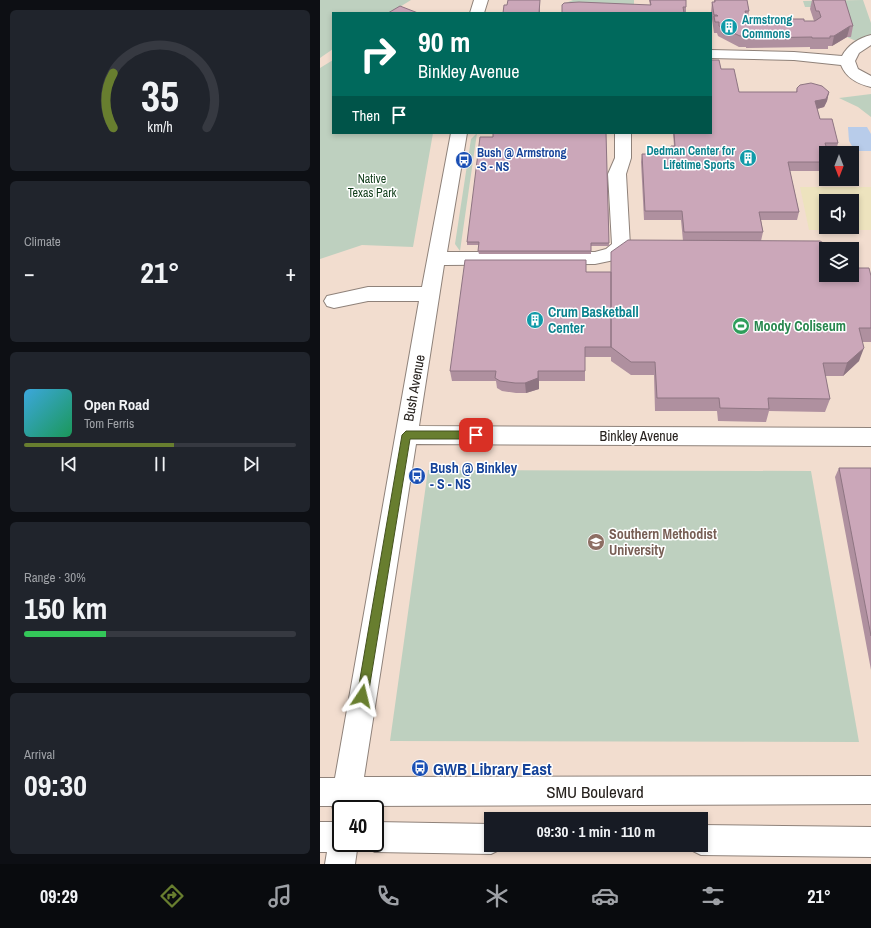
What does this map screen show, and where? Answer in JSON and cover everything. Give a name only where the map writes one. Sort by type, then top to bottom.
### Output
[{"type":"street","points":[[477,12],[481,0]]},
{"type":"street","points":[[871,39],[854,48],[848,54],[847,61],[850,69],[858,76],[871,82]]},
{"type":"street","points":[[712,54],[794,56],[847,61]]},
{"type":"street","name":"Bush Avenue","points":[[347,800],[352,757],[429,298],[459,134]]},
{"type":"street","points":[[436,259],[595,258],[612,254],[621,246],[617,174],[623,158],[623,134]]},
{"type":"street","points":[[336,304],[429,298]]},
{"type":"street","name":"Binkley Avenue","points":[[406,435],[871,437]]},
{"type":"street","name":"SMU Boulevard","points":[[320,792],[347,800],[871,790]]},
{"type":"street","points":[[320,837],[332,837]]},
{"type":"street","points":[[384,838],[484,838]]},
{"type":"street","points":[[708,840],[871,842]]},
{"type":"street","points":[[340,864],[342,852]]},
{"type":"shaded area","name":"Southern Methodist University","points":[[320,0],[871,0],[871,864],[320,864]]},
{"type":"green space","points":[[320,0],[411,0],[392,12],[332,12],[332,50],[320,58]]},
{"type":"green space","points":[[573,0],[634,0],[634,6],[561,5]]},
{"type":"green space","points":[[863,0],[871,23],[871,34],[856,41],[847,37],[850,37],[813,7],[805,7],[803,1]]},
{"type":"green space","name":"Native Texas Park","points":[[332,61],[332,134],[433,134],[413,247],[362,245],[320,259],[320,68]]},
{"type":"green space","points":[[871,94],[871,117],[858,107],[839,98]]},
{"type":"green space","points":[[477,134],[460,251],[455,244],[471,139]]},
{"type":"green space","points":[[428,470],[811,471],[859,742],[390,741]]},
{"type":"sand","points":[[800,187],[871,187],[871,230],[859,230],[859,194],[819,194],[819,230],[809,230]]},
{"type":"water","points":[[848,127],[867,127],[871,134],[871,151],[859,151],[859,146],[852,146],[849,141]]},
{"type":"building","points":[[508,0],[540,0],[539,12],[503,12],[504,5],[507,5]]},
{"type":"building","points":[[650,0],[686,0],[686,7],[683,7],[684,12],[562,12],[562,5],[564,3],[579,2],[651,5]]},
{"type":"building","points":[[715,0],[747,0],[749,11],[745,11],[747,16],[755,21],[766,21],[766,19],[804,19],[804,21],[815,21],[821,17],[819,11],[816,11],[813,0],[845,0],[853,26],[850,26],[834,36],[830,36],[830,38],[748,38],[748,36],[740,36],[719,26],[719,22],[715,22],[714,16],[718,16],[714,15],[712,2],[715,2]]},
{"type":"building","points":[[400,6],[415,12],[390,12]]},
{"type":"building","name":"Dedman Center for Lifetime Sports","points":[[712,60],[719,60],[721,69],[734,69],[739,92],[797,92],[797,88],[800,85],[811,83],[822,86],[829,92],[826,99],[815,101],[820,119],[832,119],[838,143],[825,143],[826,146],[819,146],[819,162],[788,162],[799,212],[759,212],[763,232],[684,232],[682,211],[645,211],[642,154],[672,154],[671,146],[675,146],[674,134],[712,134]]},
{"type":"building","points":[[493,134],[606,134],[609,243],[591,243],[591,251],[478,251],[479,242],[467,242],[480,137],[493,137]]},
{"type":"building","name":"Moody Coliseum","points":[[628,240],[820,241],[822,242],[819,242],[819,282],[859,282],[859,268],[869,268],[871,276],[871,328],[859,328],[864,348],[847,363],[823,363],[830,399],[768,398],[769,409],[720,408],[719,398],[657,398],[655,362],[631,362],[611,347],[611,252]]},
{"type":"building","name":"Crum Basketball Center","points":[[465,260],[586,260],[586,272],[611,272],[611,347],[585,347],[585,371],[538,371],[538,378],[525,383],[500,381],[495,378],[496,371],[450,371]]},
{"type":"building","points":[[839,468],[871,468],[871,636]]},
{"type":"place","name":"Armstrong Commons","points":[[729,27]]},
{"type":"place","name":"Dedman Center for Lifetime Sports","points":[[748,158]]},
{"type":"place","name":"Bush @ Armstrong -S - NS","points":[[464,160]]},
{"type":"place","name":"Crum Basketball Center","points":[[535,320]]},
{"type":"place","name":"Moody Coliseum","points":[[741,326]]},
{"type":"place","name":"Bush @ Binkley - S - NS","points":[[417,476]]},
{"type":"place","name":"Southern Methodist University","points":[[596,542]]},
{"type":"place","name":"GWB Library East","points":[[420,768]]},
{"type":"route","points":[[362,696],[406,435],[476,435]]}]
